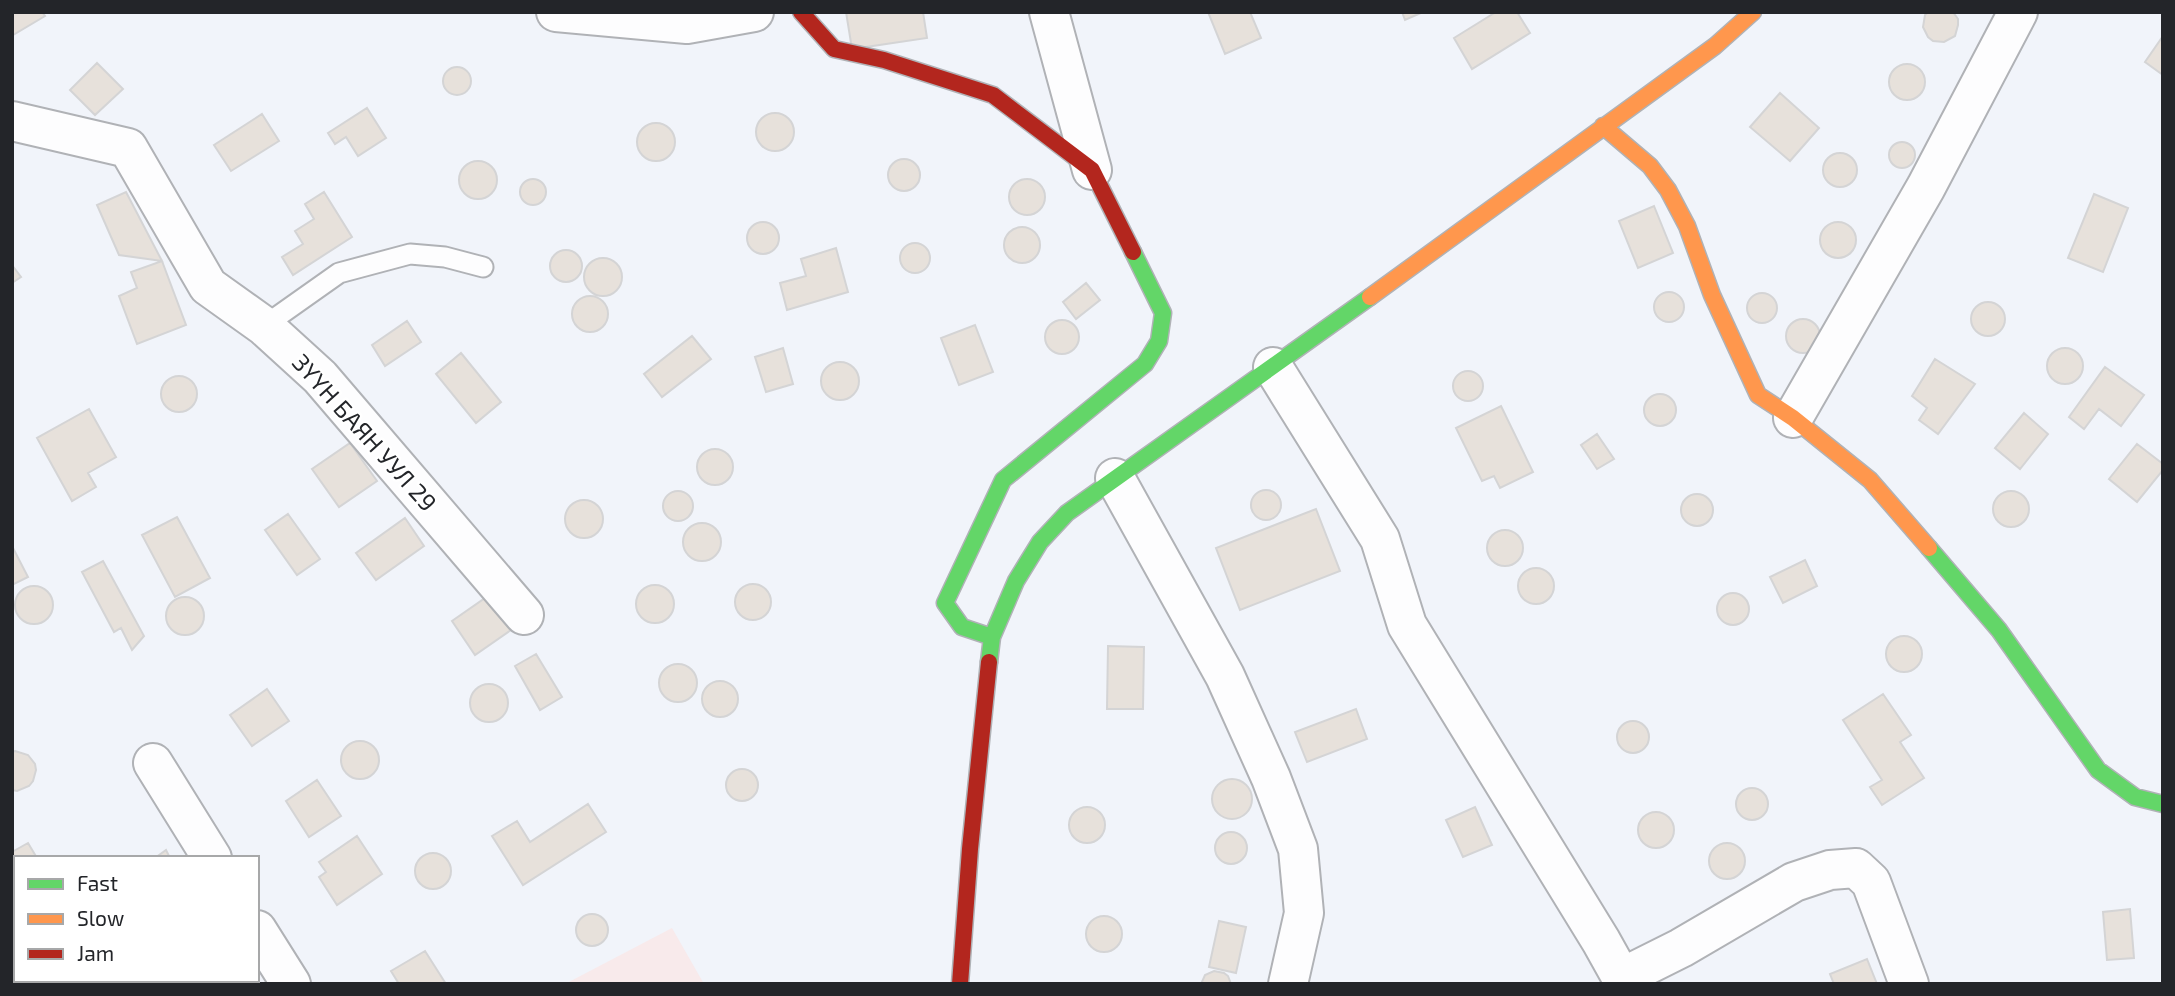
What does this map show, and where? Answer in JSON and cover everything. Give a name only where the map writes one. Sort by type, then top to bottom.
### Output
[{"type":"street","points":[[556,12],[687,24],[754,12]]},
{"type":"street","points":[[801,12],[834,48],[884,60],[993,94],[1092,170]]},
{"type":"street","points":[[992,637],[962,627],[945,603],[1003,480],[1145,364],[1159,341],[1163,313],[1092,170],[1049,12]]},
{"type":"street","points":[[960,984],[992,637],[1016,581],[1040,542],[1067,513],[1715,46],[1753,12]]},
{"type":"street","points":[[1793,418],[1926,187],[2018,12]]},
{"type":"street","name":"ЗҮҮН БАЯН УУЛ 29","points":[[12,121],[128,148],[208,286],[264,326],[320,377],[524,615]]},
{"type":"street","points":[[1603,126],[1650,166],[1668,190],[1687,226],[1712,295],[1758,396],[1793,418],[1870,480],[1998,630],[2098,770],[2135,797],[2163,804]]},
{"type":"street","points":[[1273,366],[1380,539],[1407,625],[1623,981],[1794,882],[1829,870],[1856,868],[1871,882],[1909,984]]},
{"type":"street","points":[[1115,478],[1225,676],[1271,778],[1298,849],[1304,913],[1288,984]]},
{"type":"street","points":[[153,763],[211,856]]},
{"type":"street","points":[[259,933],[289,983]]},
{"type":"lane","points":[[264,326],[338,273],[410,254],[445,257],[483,267]]},
{"type":"shaded area","points":[[672,928],[704,984],[565,984]]},
{"type":"building","points":[[12,12],[42,12],[45,16],[13,35]]},
{"type":"building","points":[[846,12],[923,12],[927,38],[852,49]]},
{"type":"building","points":[[1208,12],[1250,12],[1261,38],[1225,54]]},
{"type":"building","points":[[1402,12],[1423,12],[1405,20]]},
{"type":"building","points":[[1496,12],[1517,12],[1530,33],[1472,69],[1454,38]]},
{"type":"building","points":[[1928,12],[1953,12],[1958,19],[1955,36],[1944,42],[1933,41],[1928,37],[1923,27]]},
{"type":"building","points":[[2163,36],[2163,75],[2145,62]]},
{"type":"building","points":[[97,63],[123,89],[95,115],[70,90]]},
{"type":"building","points":[[1907,64],[1920,69],[1925,82],[1920,95],[1907,100],[1894,95],[1889,82],[1894,69]]},
{"type":"building","points":[[457,67],[467,71],[471,81],[467,91],[457,95],[447,91],[443,81],[447,71]]},
{"type":"building","points":[[1780,93],[1819,128],[1790,161],[1750,127]]},
{"type":"building","points":[[367,108],[386,138],[358,156],[346,137],[335,144],[328,133]]},
{"type":"building","points":[[775,113],[788,119],[794,132],[788,145],[775,151],[762,145],[756,132],[762,119]]},
{"type":"building","points":[[262,114],[279,141],[231,171],[214,145]]},
{"type":"building","points":[[656,123],[669,129],[675,142],[669,155],[656,161],[643,155],[637,142],[643,129]]},
{"type":"building","points":[[1902,142],[1911,146],[1915,155],[1911,164],[1902,168],[1893,164],[1889,155],[1893,146]]},
{"type":"building","points":[[1840,153],[1852,158],[1857,170],[1852,182],[1840,187],[1828,182],[1823,170],[1828,158]]},
{"type":"building","points":[[904,159],[915,164],[920,175],[915,186],[904,191],[893,186],[888,175],[893,164]]},
{"type":"building","points":[[478,161],[491,167],[497,180],[491,193],[478,199],[465,193],[459,180],[465,167]]},
{"type":"building","points":[[533,179],[542,183],[546,192],[542,201],[533,205],[524,201],[520,192],[524,183]]},
{"type":"building","points":[[1027,179],[1040,184],[1045,197],[1040,210],[1027,215],[1014,210],[1009,197],[1014,184]]},
{"type":"building","points":[[126,192],[162,261],[119,255],[97,205]]},
{"type":"building","points":[[324,192],[352,237],[293,275],[282,257],[303,244],[295,231],[314,219],[305,204]]},
{"type":"building","points":[[2094,194],[2128,208],[2103,272],[2068,258]]},
{"type":"building","points":[[1654,206],[1673,253],[1638,268],[1619,221]]},
{"type":"building","points":[[763,222],[775,226],[779,238],[775,250],[763,254],[751,250],[747,238],[751,226]]},
{"type":"building","points":[[1838,222],[1851,227],[1856,240],[1851,253],[1838,258],[1825,253],[1820,240],[1825,227]]},
{"type":"building","points":[[1022,227],[1035,232],[1040,245],[1035,258],[1022,263],[1009,258],[1004,245],[1009,232]]},
{"type":"building","points":[[915,243],[926,247],[930,258],[926,269],[915,273],[904,269],[900,258],[904,247]]},
{"type":"building","points":[[836,248],[848,292],[787,310],[780,283],[806,276],[801,259]]},
{"type":"building","points":[[566,250],[578,254],[582,266],[578,278],[566,282],[554,278],[550,266],[554,254]]},
{"type":"building","points":[[603,258],[617,263],[622,277],[617,291],[603,296],[589,291],[584,277],[589,263]]},
{"type":"building","points":[[162,261],[186,325],[137,344],[119,296],[137,288],[131,272]]},
{"type":"building","points":[[12,265],[21,277],[12,283]]},
{"type":"building","points":[[1086,283],[1100,300],[1076,319],[1063,302]]},
{"type":"building","points":[[1669,292],[1680,296],[1684,307],[1680,318],[1669,322],[1658,318],[1654,307],[1658,296]]},
{"type":"building","points":[[1762,293],[1773,297],[1777,308],[1773,319],[1762,323],[1751,319],[1747,308],[1751,297]]},
{"type":"building","points":[[590,296],[603,301],[608,314],[603,327],[590,332],[577,327],[572,314],[577,301]]},
{"type":"building","points":[[1988,302],[2000,307],[2005,319],[2000,331],[1988,336],[1976,331],[1971,319],[1976,307]]},
{"type":"building","points":[[1803,319],[1815,324],[1820,336],[1815,348],[1803,353],[1791,348],[1786,336],[1791,324]]},
{"type":"building","points":[[1062,320],[1074,325],[1079,337],[1074,349],[1062,354],[1050,349],[1045,337],[1050,325]]},
{"type":"building","points":[[407,321],[421,342],[385,366],[372,345]]},
{"type":"building","points":[[975,325],[993,372],[959,385],[941,338]]},
{"type":"building","points":[[692,336],[711,359],[662,397],[644,374]]},
{"type":"building","points":[[783,348],[793,384],[766,392],[755,357]]},
{"type":"building","points":[[2065,348],[2078,353],[2083,366],[2078,379],[2065,384],[2052,379],[2047,366],[2052,353]]},
{"type":"building","points":[[461,353],[501,402],[476,423],[436,374]]},
{"type":"building","points":[[1935,359],[1975,384],[1938,434],[1919,420],[1927,408],[1912,396]]},
{"type":"building","points":[[840,362],[853,368],[859,381],[853,394],[840,400],[827,394],[821,381],[827,368]]},
{"type":"building","points":[[2105,367],[2144,395],[2121,426],[2099,409],[2084,429],[2069,417]]},
{"type":"building","points":[[1468,371],[1479,375],[1483,386],[1479,397],[1468,401],[1457,397],[1453,386],[1457,375]]},
{"type":"building","points":[[179,376],[192,381],[197,394],[192,407],[179,412],[166,407],[161,394],[166,381]]},
{"type":"building","points":[[1660,394],[1671,399],[1676,410],[1671,421],[1660,426],[1649,421],[1644,410],[1649,399]]},
{"type":"building","points":[[1501,406],[1533,472],[1500,488],[1494,476],[1482,481],[1456,428]]},
{"type":"building","points":[[89,409],[116,457],[88,473],[96,487],[72,501],[37,438]]},
{"type":"building","points":[[2024,413],[2048,434],[2020,469],[1995,448]]},
{"type":"building","points":[[1597,434],[1614,459],[1597,469],[1581,445]]},
{"type":"building","points":[[350,443],[377,481],[339,507],[312,469]]},
{"type":"building","points":[[2137,444],[2163,464],[2163,470],[2137,502],[2109,479]]},
{"type":"building","points":[[715,449],[727,455],[733,467],[727,479],[715,485],[703,479],[697,467],[703,455]]},
{"type":"building","points":[[1266,490],[1277,494],[1281,505],[1277,516],[1266,520],[1255,516],[1251,505],[1255,494]]},
{"type":"building","points":[[678,491],[689,495],[693,506],[689,517],[678,521],[667,517],[663,506],[667,495]]},
{"type":"building","points":[[2011,491],[2024,496],[2029,509],[2024,522],[2011,527],[1998,522],[1993,509],[1998,496]]},
{"type":"building","points":[[1697,494],[1708,499],[1713,510],[1708,521],[1697,526],[1686,521],[1681,510],[1686,499]]},
{"type":"building","points":[[584,500],[598,505],[603,519],[598,533],[584,538],[570,533],[565,519],[570,505]]},
{"type":"building","points":[[1316,509],[1340,571],[1240,610],[1216,548]]},
{"type":"building","points":[[288,514],[320,559],[297,575],[265,530]]},
{"type":"building","points":[[177,517],[210,578],[175,597],[142,535]]},
{"type":"building","points":[[405,518],[424,546],[376,580],[356,553]]},
{"type":"building","points":[[702,523],[715,529],[721,542],[715,555],[702,561],[689,555],[683,542],[689,529]]},
{"type":"building","points":[[1505,530],[1518,535],[1523,548],[1518,561],[1505,566],[1492,561],[1487,548],[1492,535]]},
{"type":"building","points":[[12,546],[28,577],[12,585]]},
{"type":"building","points":[[1805,560],[1817,586],[1783,603],[1770,577]]},
{"type":"building","points":[[103,561],[144,636],[132,650],[121,628],[114,632],[82,572]]},
{"type":"building","points":[[1536,568],[1549,573],[1554,586],[1549,599],[1536,604],[1523,599],[1518,586],[1523,573]]},
{"type":"building","points":[[753,584],[766,589],[771,602],[766,615],[753,620],[740,615],[735,602],[740,589]]},
{"type":"building","points":[[655,585],[669,590],[674,604],[669,618],[655,623],[641,618],[636,604],[641,590]]},
{"type":"building","points":[[34,586],[48,591],[53,605],[48,619],[34,624],[20,619],[15,605],[20,591]]},
{"type":"building","points":[[1733,593],[1744,598],[1749,609],[1744,620],[1733,625],[1722,620],[1717,609],[1722,598]]},
{"type":"building","points":[[488,596],[511,630],[475,655],[452,621]]},
{"type":"building","points":[[185,597],[199,602],[204,616],[199,630],[185,635],[171,630],[166,616],[171,602]]},
{"type":"building","points":[[1904,636],[1917,641],[1922,654],[1917,667],[1904,672],[1891,667],[1886,654],[1891,641]]},
{"type":"building","points":[[1108,646],[1144,647],[1143,709],[1107,709]]},
{"type":"building","points":[[536,654],[562,697],[540,710],[515,666]]},
{"type":"building","points":[[678,664],[692,669],[697,683],[692,697],[678,702],[664,697],[659,683],[664,669]]},
{"type":"building","points":[[720,681],[733,686],[738,699],[733,712],[720,717],[707,712],[702,699],[707,686]]},
{"type":"building","points":[[489,684],[502,690],[508,703],[502,716],[489,722],[476,716],[470,703],[476,690]]},
{"type":"building","points":[[267,689],[289,721],[252,746],[230,715]]},
{"type":"building","points":[[1883,694],[1911,735],[1900,742],[1924,778],[1882,805],[1870,787],[1882,780],[1843,720]]},
{"type":"building","points":[[1356,709],[1367,739],[1307,762],[1295,732]]},
{"type":"building","points":[[1633,721],[1644,726],[1649,737],[1644,748],[1633,753],[1622,748],[1617,737],[1622,726]]},
{"type":"building","points":[[360,741],[374,746],[379,760],[374,774],[360,779],[346,774],[341,760],[346,746]]},
{"type":"building","points":[[12,752],[28,755],[36,770],[29,786],[17,791],[12,790]]},
{"type":"building","points":[[742,769],[754,773],[758,785],[754,797],[742,801],[730,797],[726,785],[730,773]]},
{"type":"building","points":[[1232,779],[1246,785],[1252,799],[1246,813],[1232,819],[1218,813],[1212,799],[1218,785]]},
{"type":"building","points":[[317,780],[341,816],[309,837],[286,801]]},
{"type":"building","points":[[1752,788],[1763,793],[1768,804],[1763,815],[1752,820],[1741,815],[1736,804],[1741,793]]},
{"type":"building","points":[[588,804],[606,832],[523,885],[492,836],[517,821],[530,842]]},
{"type":"building","points":[[1087,807],[1100,812],[1105,825],[1100,838],[1087,843],[1074,838],[1069,825],[1074,812]]},
{"type":"building","points":[[1475,807],[1492,845],[1463,857],[1446,820]]},
{"type":"building","points":[[1656,812],[1669,817],[1674,830],[1669,843],[1656,848],[1643,843],[1638,830],[1643,817]]},
{"type":"building","points":[[1231,832],[1242,837],[1247,848],[1242,859],[1231,864],[1220,859],[1215,848],[1220,837]]},
{"type":"building","points":[[357,836],[382,874],[337,905],[319,877],[326,872],[319,862]]},
{"type":"building","points":[[28,843],[36,856],[14,856],[14,914],[12,911],[12,852]]},
{"type":"building","points":[[1727,843],[1740,848],[1745,861],[1740,874],[1727,879],[1714,874],[1709,861],[1714,848]]},
{"type":"building","points":[[166,850],[169,856],[158,856]]},
{"type":"building","points":[[433,853],[446,858],[451,871],[446,884],[433,889],[420,884],[415,871],[420,858]]},
{"type":"building","points":[[2130,909],[2134,958],[2107,960],[2103,912]]},
{"type":"building","points":[[592,914],[603,919],[608,930],[603,941],[592,946],[581,941],[576,930],[581,919]]},
{"type":"building","points":[[1104,916],[1117,921],[1122,934],[1117,947],[1104,952],[1091,947],[1086,934],[1091,921]]},
{"type":"building","points":[[1219,921],[1246,927],[1236,973],[1209,967]]},
{"type":"building","points":[[12,941],[14,941],[14,978]]},
{"type":"building","points":[[425,951],[446,984],[399,984],[391,971]]},
{"type":"building","points":[[1867,959],[1877,984],[1834,984],[1830,974]]},
{"type":"building","points":[[1214,971],[1228,976],[1231,984],[1201,984],[1205,975]]},
{"type":"traffic: fast","points":[[992,637],[962,627],[945,603],[1003,480],[1145,364],[1159,341],[1163,313],[1133,252]]},
{"type":"traffic: fast","points":[[989,662],[992,637],[1016,581],[1040,542],[1067,513],[1370,297]]},
{"type":"traffic: fast","points":[[1929,548],[1999,630],[2098,770],[2135,797],[2163,804]]},
{"type":"traffic: slow","points":[[1370,297],[1715,46],[1753,12]]},
{"type":"traffic: slow","points":[[1603,126],[1650,166],[1668,190],[1687,226],[1712,295],[1758,395],[1793,418],[1870,480],[1929,548]]},
{"type":"traffic: jam","points":[[801,12],[834,49],[884,60],[993,95],[1092,170],[1133,252]]},
{"type":"traffic: jam","points":[[960,984],[970,849],[989,662]]}]
